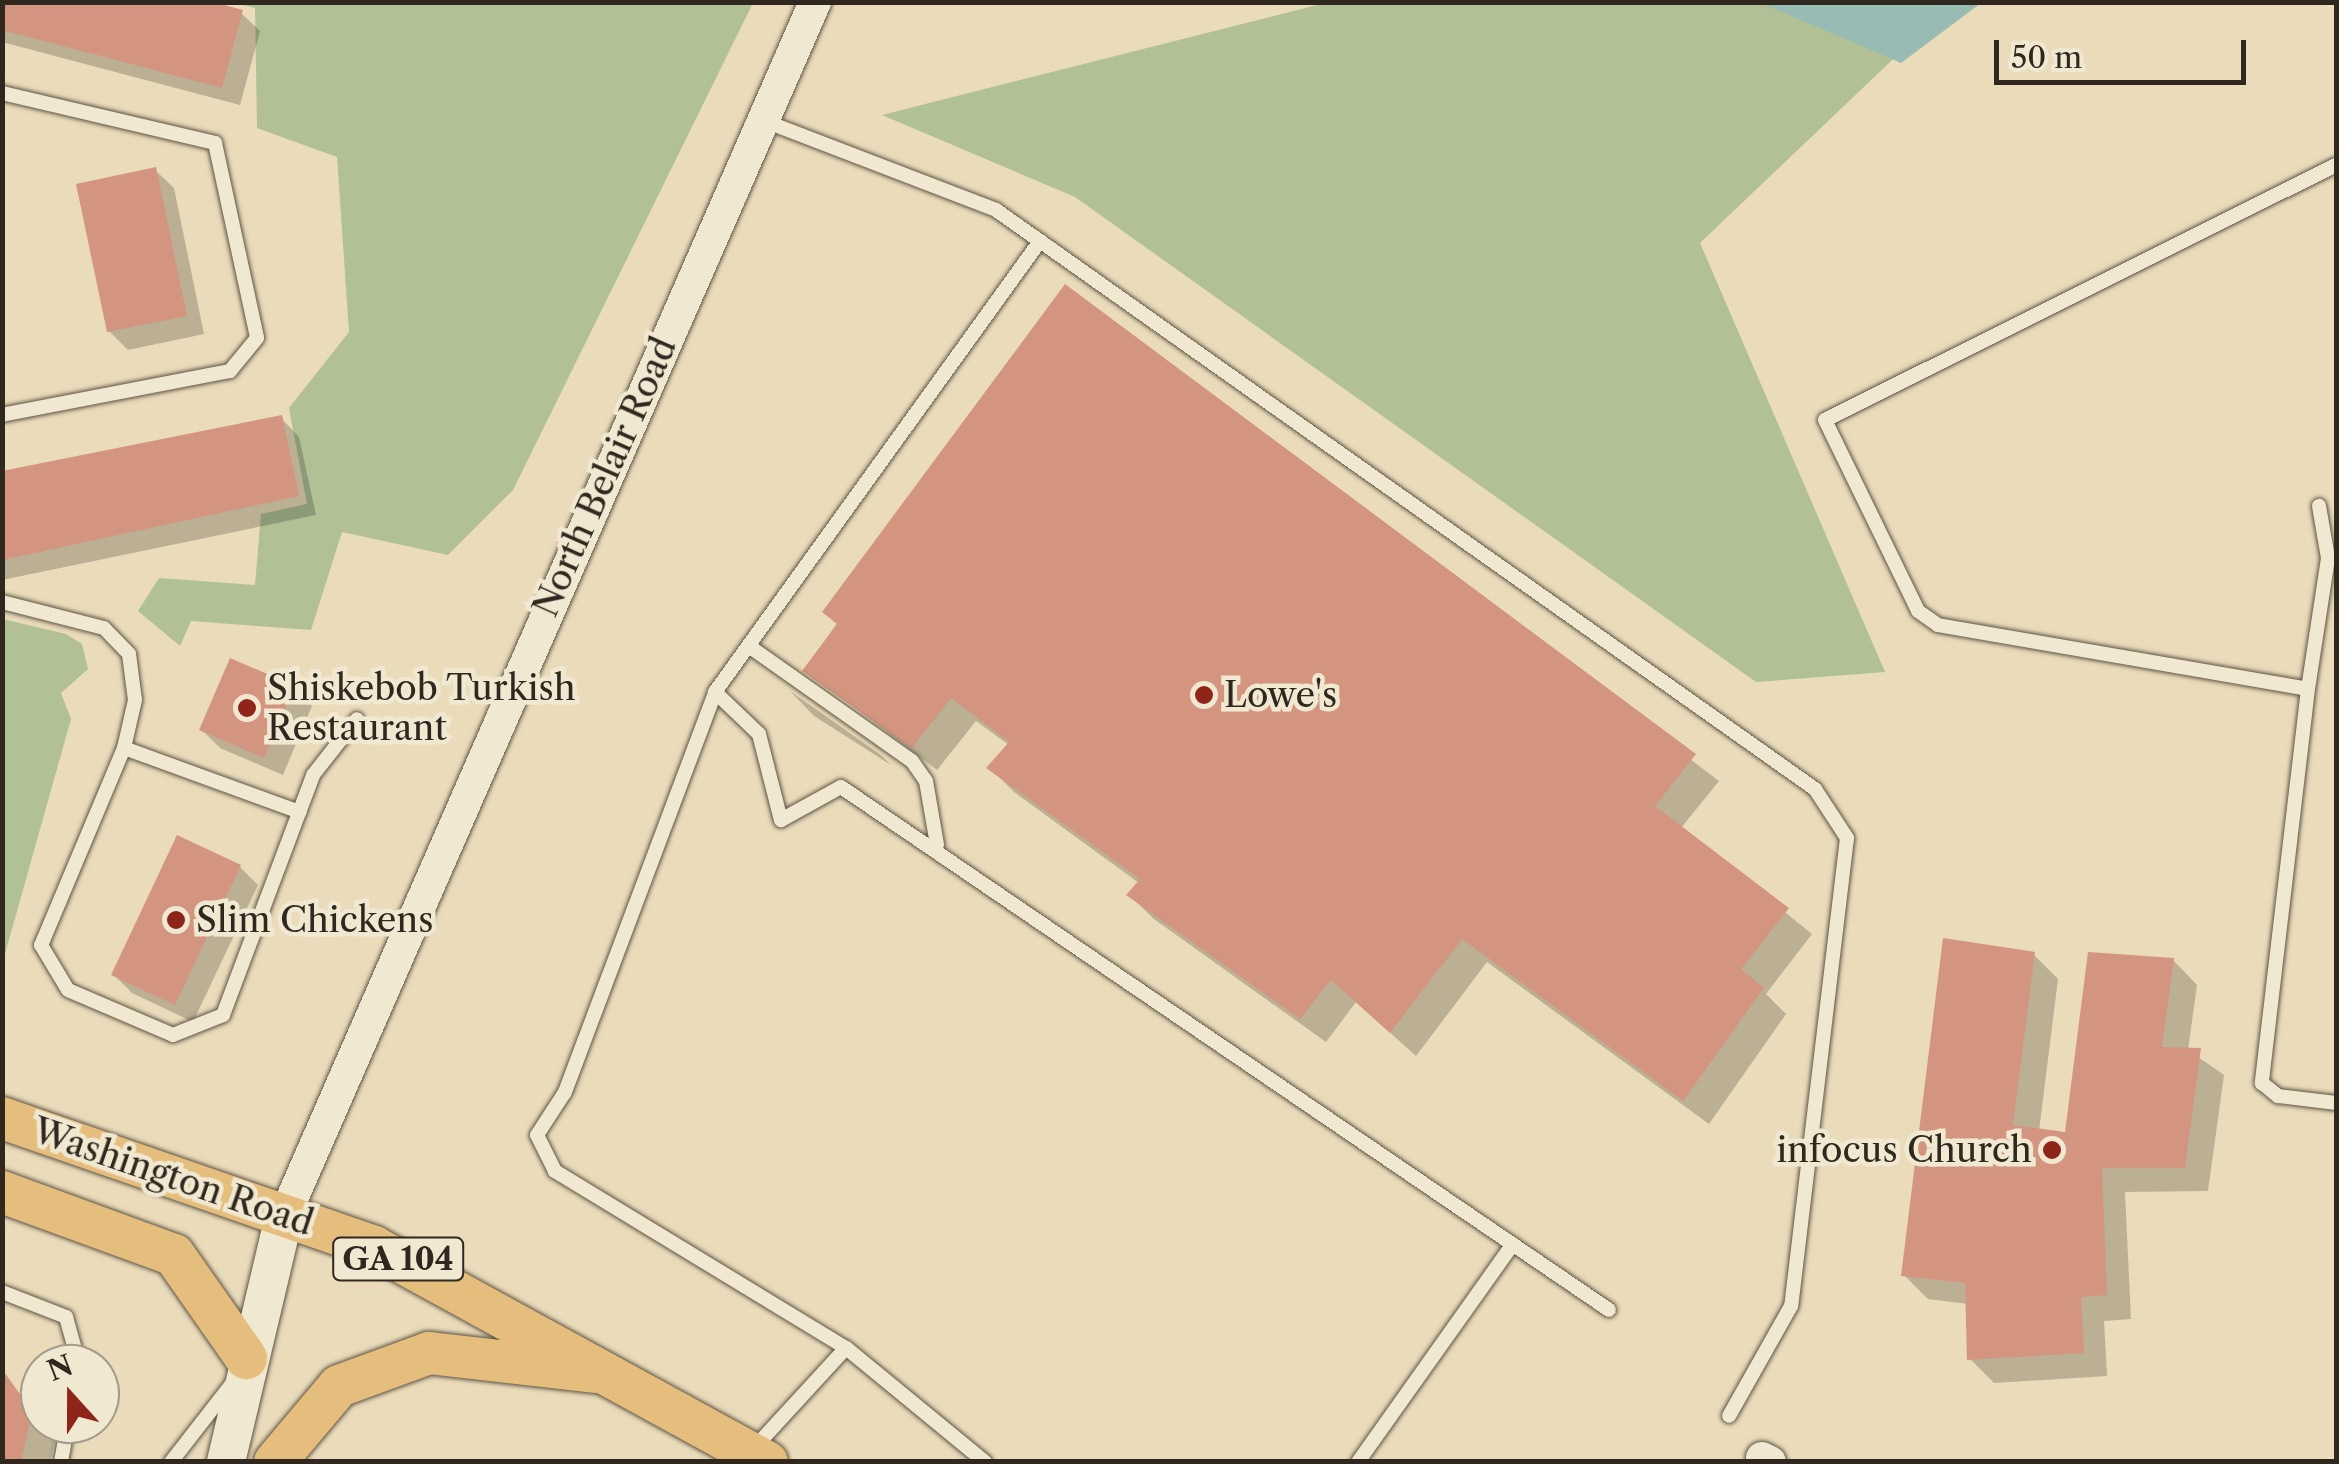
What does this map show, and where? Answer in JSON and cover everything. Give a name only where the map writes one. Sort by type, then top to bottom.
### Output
[{"type":"main road","name":"Washington Road","points":[[2,1118],[374,1247],[617,1375],[759,1457]]},
{"type":"main road","name":"Washington Road","points":[[2,1192],[174,1256],[245,1363]]},
{"type":"main road","name":"North Belair Road","points":[[226,1462],[245,1363],[284,1217]]},
{"type":"main road","points":[[275,1462],[339,1386],[429,1353],[617,1375]]},
{"type":"street","name":"North Belair Road","points":[[284,1217],[815,2]]},
{"type":"lane","points":[[2,94],[215,144],[256,338],[230,371],[2,416]]},
{"type":"lane","points":[[762,120],[996,210],[1815,790],[1846,838],[1790,1306],[1729,1416]]},
{"type":"lane","points":[[2308,689],[1938,625],[1918,611],[1825,420],[2336,165]]},
{"type":"lane","points":[[984,1462],[846,1348],[556,1171],[539,1151],[537,1135],[565,1092],[715,692],[753,648],[1040,241]]},
{"type":"lane","points":[[2319,506],[2328,558],[2308,689],[2262,1083],[2278,1096],[2336,1103]]},
{"type":"lane","points":[[2,602],[104,628],[130,654],[135,700],[124,748],[98,794],[41,945],[68,990],[173,1035],[222,1015],[314,775],[357,718]]},
{"type":"lane","points":[[753,648],[912,760],[926,781],[937,845]]},
{"type":"lane","points":[[715,692],[760,734],[781,820],[841,787],[937,845],[1609,1310]]},
{"type":"lane","points":[[124,748],[300,812]]},
{"type":"lane","points":[[1358,1462],[1513,1244]]},
{"type":"lane","points":[[2,1292],[66,1317],[73,1344]]},
{"type":"lane","points":[[759,1457],[846,1348]]},
{"type":"lane","points":[[170,1462],[245,1363]]},
{"type":"green space","points":[[235,3],[753,3],[513,490],[448,555],[342,532],[311,630],[191,621],[180,646],[138,611],[159,578],[255,585],[261,514],[307,504],[289,408],[349,332],[337,157],[257,128],[255,8]]},
{"type":"green space","points":[[1325,3],[1952,3],[1700,243],[1885,672],[1756,682],[1075,197],[882,115]]},
{"type":"green space","points":[[3,619],[66,634],[82,644],[88,669],[61,693],[71,719],[3,961]]},
{"type":"water","points":[[1761,3],[1981,3],[1901,63]]},
{"type":"building","points":[[2,2],[213,2],[243,10],[222,88],[2,30]]},
{"type":"building","points":[[156,167],[187,316],[107,332],[76,184]]},
{"type":"building","name":"Lowe's","points":[[1065,284],[1696,754],[1655,806],[1789,908],[1741,969],[1764,988],[1683,1101],[1462,939],[1390,1033],[1331,980],[1300,1019],[1126,895],[1140,879],[986,768],[1009,742],[951,698],[912,748],[802,671],[837,624],[822,612]]},
{"type":"building","points":[[282,415],[299,496],[2,560],[2,471]]},
{"type":"building","name":"Shiskebob Turkish Restaurant","points":[[230,658],[295,686],[264,758],[199,730]]},
{"type":"building","name":"Slim Chickens","points":[[177,835],[241,865],[175,1005],[111,975]]},
{"type":"building","name":"infocus Church","points":[[1943,938],[2035,952],[2013,1125],[2065,1132],[2088,952],[2174,958],[2162,1047],[2201,1048],[2185,1168],[2102,1168],[2107,1295],[2081,1297],[2084,1353],[1967,1360],[1965,1283],[1901,1276]]},
{"type":"building","points":[[2,1369],[20,1394],[20,1444],[25,1444],[21,1462],[2,1462]]},
{"type":"place","name":"Lowe's","points":[[1204,695]]},
{"type":"place","name":"Shiskebob Turkish Restaurant","points":[[247,708]]},
{"type":"place","name":"Slim Chickens","points":[[176,920]]},
{"type":"place","name":"infocus Church","points":[[2052,1150]]}]
